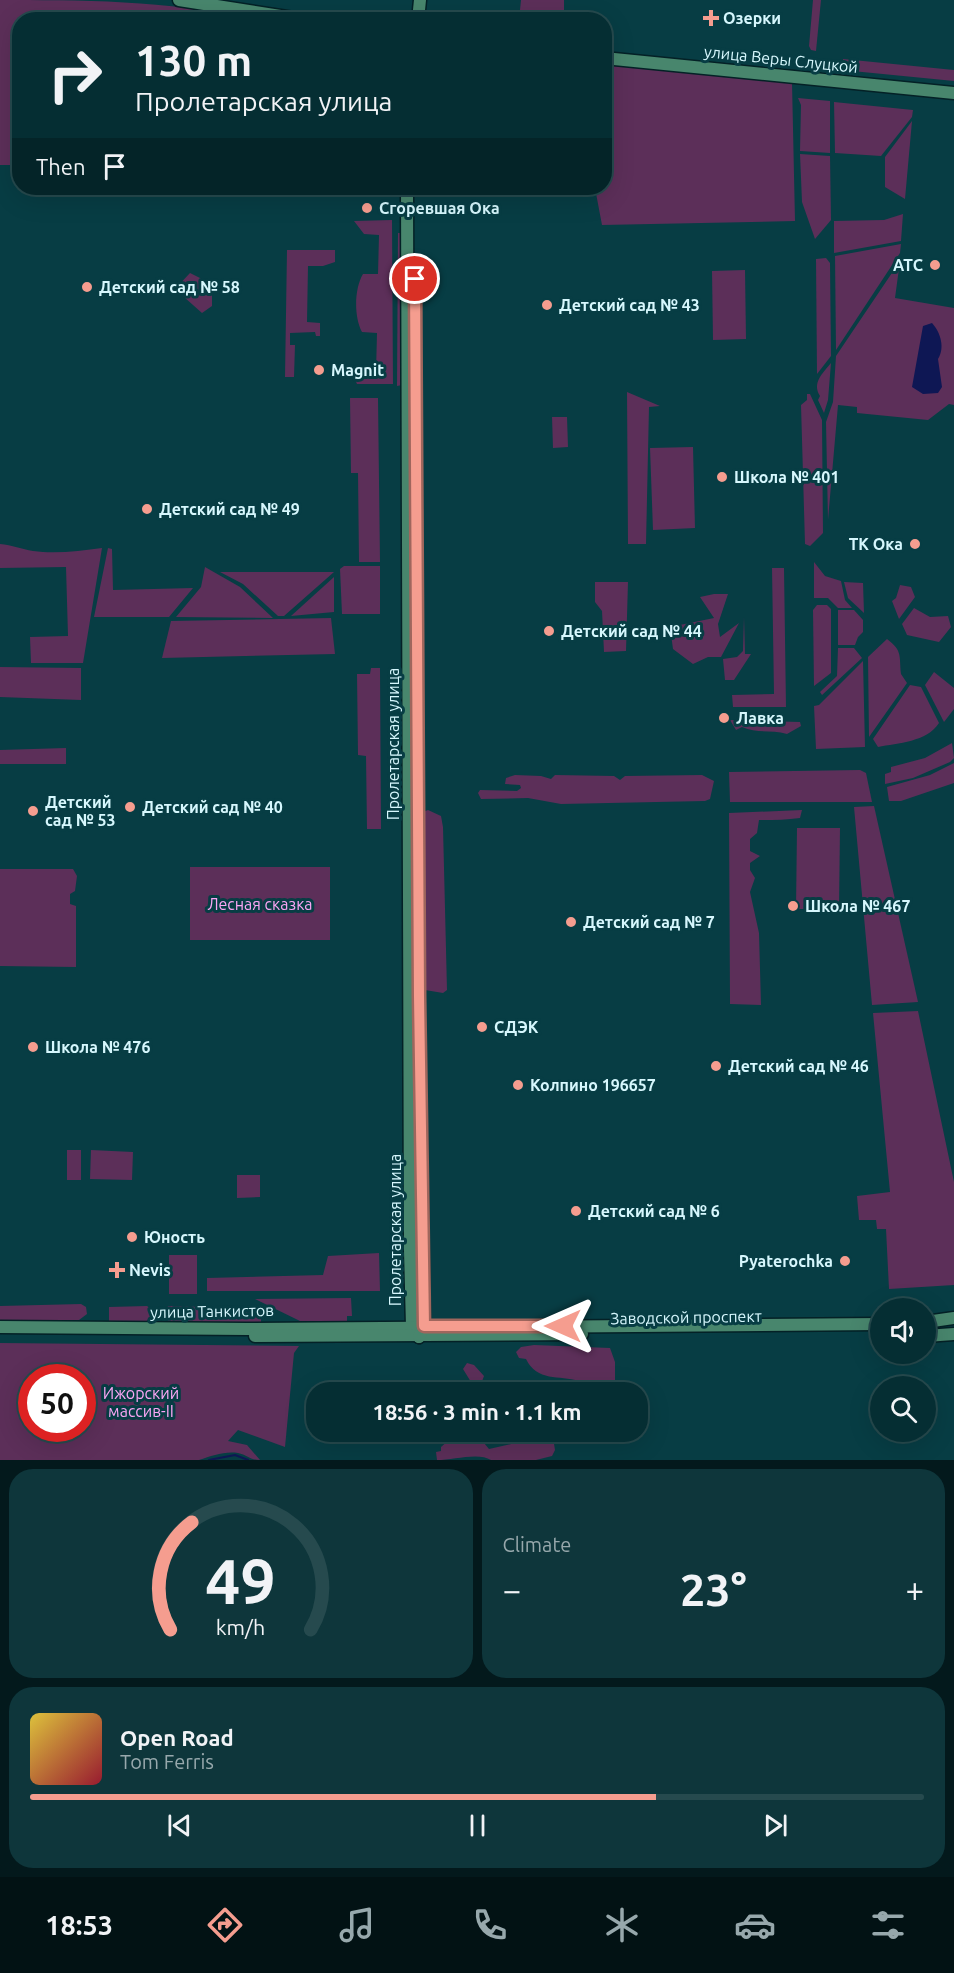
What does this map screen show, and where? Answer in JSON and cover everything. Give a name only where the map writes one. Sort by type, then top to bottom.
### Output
[{"type":"main road","points":[[179,0],[255,12]]},
{"type":"main road","name":"улица Веры Слуцкой","points":[[612,51],[954,85]]},
{"type":"main road","name":"улица Веры Слуцкой","points":[[612,59],[954,93]]},
{"type":"main road","name":"Пролетарская улица","points":[[407,195],[418,1329]]},
{"type":"main road","name":"Пролетарская улица","points":[[414,195],[419,996],[418,1329]]},
{"type":"main road","points":[[936,1321],[954,1318]]},
{"type":"main road","name":"Заводской проспект","points":[[712,1329],[870,1324]]},
{"type":"main road","name":"улица Танкистов","points":[[0,1327],[157,1332]]},
{"type":"main road","name":"Заводской проспект","points":[[418,1329],[712,1329],[870,1332]]},
{"type":"main road","name":"улица Танкистов","points":[[0,1336],[418,1329]]},
{"type":"main road","points":[[936,1335],[954,1334]]},
{"type":"green space","points":[[0,0],[124,2],[211,12],[12,12],[12,165],[0,165]]},
{"type":"green space","points":[[521,0],[564,0],[564,12],[513,12],[513,10],[520,10]]},
{"type":"green space","points":[[813,0],[821,0],[816,51],[811,50],[809,46]]},
{"type":"green space","points":[[843,59],[954,70],[954,81],[842,70]]},
{"type":"green space","points":[[612,64],[792,82],[795,221],[602,225],[596,195],[612,195]]},
{"type":"green space","points":[[798,98],[830,101],[830,153],[800,151],[801,105]]},
{"type":"green space","points":[[834,102],[913,110],[912,117],[881,156],[835,153]]},
{"type":"green space","points":[[912,121],[905,199],[885,187],[885,157]]},
{"type":"green space","points":[[800,154],[830,156],[831,220],[815,239],[802,202]]},
{"type":"green space","points":[[903,214],[901,241],[834,253],[834,221],[884,220]]},
{"type":"green space","points":[[392,220],[393,384],[357,384],[352,373],[376,372],[377,333],[362,332],[356,303],[358,287],[363,274],[378,274],[379,235],[364,234],[354,221]]},
{"type":"green space","points":[[398,233],[402,233],[402,385],[397,386]]},
{"type":"green space","points":[[901,244],[900,253],[836,350],[835,256]]},
{"type":"green space","points":[[287,250],[335,250],[335,262],[323,266],[308,266],[307,322],[320,323],[320,336],[316,336],[315,332],[290,333],[290,345],[295,345],[294,377],[285,377]]},
{"type":"green space","points":[[826,258],[830,263],[831,356],[817,374],[816,259]]},
{"type":"green space","points":[[900,261],[895,298],[954,308],[954,405],[949,404],[928,420],[857,413],[857,407],[838,405],[828,520],[826,422],[833,402],[836,356]]},
{"type":"green space","points":[[745,270],[746,339],[713,340],[712,271]]},
{"type":"green space","points":[[190,273],[212,284],[212,306],[202,313],[175,289]]},
{"type":"green space","points":[[831,363],[828,400],[824,413],[818,400],[820,396],[817,387],[821,375]]},
{"type":"green space","points":[[627,392],[660,406],[649,407],[646,544],[628,544]]},
{"type":"green space","points":[[807,394],[810,394],[822,420],[823,533],[810,546],[805,544],[801,405],[807,400]]},
{"type":"green space","points":[[350,398],[378,398],[380,562],[359,562],[358,473],[351,473]]},
{"type":"green space","points":[[552,417],[567,417],[568,447],[553,448]]},
{"type":"green space","points":[[693,447],[695,528],[653,530],[650,448]]},
{"type":"green space","points":[[0,544],[50,552],[102,548],[83,663],[31,663],[30,637],[68,636],[66,567],[0,568]]},
{"type":"green space","points":[[108,548],[112,549],[113,590],[193,588],[169,617],[94,617]]},
{"type":"green space","points":[[814,562],[825,576],[841,581],[845,600],[852,608],[838,608],[828,598],[814,598]]},
{"type":"green space","points":[[344,566],[380,566],[380,614],[342,614],[340,569]]},
{"type":"green space","points":[[205,567],[240,587],[273,618],[176,617],[201,587]]},
{"type":"green space","points":[[772,568],[784,568],[786,707],[733,707],[732,695],[774,694]]},
{"type":"green space","points":[[220,572],[334,572],[284,616],[278,616],[243,584]]},
{"type":"green space","points":[[334,577],[334,612],[291,616]]},
{"type":"green space","points":[[595,582],[628,582],[626,651],[604,652],[602,611],[595,602]]},
{"type":"green space","points":[[844,582],[863,583],[864,613],[848,598]]},
{"type":"green space","points":[[900,585],[911,587],[915,597],[899,619],[892,601],[896,598]]},
{"type":"green space","points":[[728,594],[718,624],[720,637],[739,623],[721,657],[708,657],[693,664],[673,649],[670,627],[714,618],[700,597]]},
{"type":"green space","points":[[817,605],[827,605],[831,609],[831,673],[814,686],[813,610]]},
{"type":"green space","points":[[914,608],[930,617],[948,616],[951,627],[939,642],[907,635],[902,624]]},
{"type":"green space","points":[[838,610],[854,610],[863,620],[863,632],[855,645],[838,645]]},
{"type":"green space","points":[[744,617],[745,654],[751,654],[734,680],[725,680],[723,659],[737,657],[743,651]]},
{"type":"green space","points":[[331,618],[335,654],[162,658],[171,621]]},
{"type":"green space","points":[[887,639],[898,651],[901,674],[907,683],[869,737],[868,657]]},
{"type":"green space","points":[[838,648],[854,648],[862,658],[822,695],[820,692],[837,676]]},
{"type":"green space","points":[[863,661],[865,747],[816,749],[814,706],[819,705]]},
{"type":"green space","points":[[0,667],[81,668],[81,700],[0,697]]},
{"type":"green space","points":[[371,668],[380,668],[381,829],[367,829],[366,756],[358,755],[357,674],[370,674]]},
{"type":"green space","points":[[934,672],[954,688],[954,709],[944,722],[925,685]]},
{"type":"green space","points":[[910,685],[921,687],[939,723],[920,738],[878,747],[873,739]]},
{"type":"green space","points":[[730,720],[800,722],[801,726],[787,734],[742,727],[736,730]]},
{"type":"green space","points":[[952,743],[954,758],[950,762],[913,778],[885,784],[885,774],[891,772],[891,767],[925,758]]},
{"type":"green space","points":[[66,748],[66,764],[0,764],[0,750]]},
{"type":"green space","points":[[954,763],[954,783],[901,801],[889,801],[887,787],[930,775]]},
{"type":"green space","points":[[860,770],[866,773],[872,802],[730,802],[729,772]]},
{"type":"green space","points":[[515,775],[541,776],[551,779],[555,775],[614,776],[620,780],[625,776],[702,775],[714,781],[710,799],[705,801],[561,804],[528,798],[481,799],[478,793],[480,790],[517,791],[521,788],[520,785],[505,784],[506,778]]},
{"type":"green space","points":[[874,806],[918,1002],[872,1005],[854,807]]},
{"type":"green space","points":[[428,810],[441,816],[443,827],[447,990],[443,993],[425,990],[423,812]]},
{"type":"green space","points":[[802,810],[800,818],[759,820],[757,833],[750,839],[750,851],[760,856],[750,863],[750,870],[755,878],[750,892],[759,933],[761,1005],[730,1004],[729,813]]},
{"type":"green space","points":[[797,828],[840,828],[839,909],[796,909]]},
{"type":"green space","name":"Лесная сказка","points":[[190,867],[330,867],[330,940],[190,940]]},
{"type":"green space","points":[[0,869],[73,869],[77,876],[75,891],[70,894],[70,904],[76,906],[76,967],[0,966]]},
{"type":"green space","points":[[918,1011],[954,1182],[954,1285],[889,1289],[886,1229],[877,1229],[876,1220],[859,1220],[857,1196],[890,1192],[873,1013]]},
{"type":"green space","points":[[67,1150],[81,1150],[81,1180],[67,1180]]},
{"type":"green space","points":[[91,1150],[133,1152],[132,1180],[90,1179]]},
{"type":"green space","points":[[237,1175],[260,1175],[260,1197],[237,1198]]},
{"type":"green space","points":[[379,1253],[380,1291],[207,1291],[207,1278],[323,1275],[328,1256]]},
{"type":"green space","points":[[169,1255],[197,1255],[197,1294],[169,1294]]},
{"type":"green space","points":[[351,1298],[352,1316],[347,1316],[347,1321],[300,1321],[255,1299]]},
{"type":"green space","points":[[81,1304],[86,1307],[87,1314],[79,1320],[0,1320],[0,1306]]},
{"type":"green space","points":[[147,1306],[151,1309],[152,1314],[146,1322],[109,1322],[109,1307]]},
{"type":"green space","points":[[168,1306],[241,1308],[261,1314],[261,1322],[258,1324],[169,1323],[165,1314]]},
{"type":"green space","name":"Ижорский массив-II","points":[[0,1343],[299,1346],[294,1353],[285,1447],[238,1430],[228,1441],[247,1445],[260,1460],[233,1453],[218,1454],[199,1460],[0,1460]]},
{"type":"green space","points":[[534,1345],[610,1348],[615,1362],[615,1382],[579,1382],[542,1374],[536,1371],[526,1359],[519,1358],[516,1352],[521,1347]]},
{"type":"green space","points":[[467,1363],[474,1365],[484,1376],[482,1382],[471,1382],[463,1369]]},
{"type":"green space","points":[[447,1442],[484,1443],[489,1449],[520,1442],[554,1442],[555,1450],[552,1456],[536,1460],[491,1460],[473,1456],[437,1460],[436,1452],[441,1451],[441,1447]]},
{"type":"shaded area","points":[[932,323],[941,341],[938,359],[942,387],[938,393],[923,394],[912,387],[923,326]]},
{"type":"waterway","points":[[209,1460],[235,1455],[248,1460]]},
{"type":"place","name":"Озерки","points":[[711,18]]},
{"type":"place","name":"Сгоревшая Ока","points":[[367,208]]},
{"type":"place","name":"АТС","points":[[935,265]]},
{"type":"place","name":"Детский сад № 58","points":[[87,287]]},
{"type":"place","name":"Детский сад № 43","points":[[547,305]]},
{"type":"place","name":"Magnit","points":[[319,370]]},
{"type":"place","name":"Школа № 401","points":[[722,477]]},
{"type":"place","name":"Детский сад № 49","points":[[147,509]]},
{"type":"place","name":"ТК Ока","points":[[915,544]]},
{"type":"place","name":"Детский сад № 44","points":[[549,631]]},
{"type":"place","name":"Лавка","points":[[724,718]]},
{"type":"place","name":"Детский сад № 40","points":[[130,807]]},
{"type":"place","name":"Детский сад № 53","points":[[33,811]]},
{"type":"place","name":"Школа № 467","points":[[793,906]]},
{"type":"place","name":"Детский сад № 7","points":[[571,922]]},
{"type":"place","name":"СДЭК","points":[[482,1027]]},
{"type":"place","name":"Школа № 476","points":[[33,1047]]},
{"type":"place","name":"Детский сад № 46","points":[[716,1066]]},
{"type":"place","name":"Колпино 196657","points":[[518,1085]]},
{"type":"place","name":"Детский сад № 6","points":[[576,1211]]},
{"type":"place","name":"Юность","points":[[132,1237]]},
{"type":"place","name":"Pyaterochka","points":[[845,1261]]},
{"type":"place","name":"Nevis","points":[[117,1270]]},
{"type":"route","points":[[415,279],[421,1231],[424,1326],[563,1326]]}]
